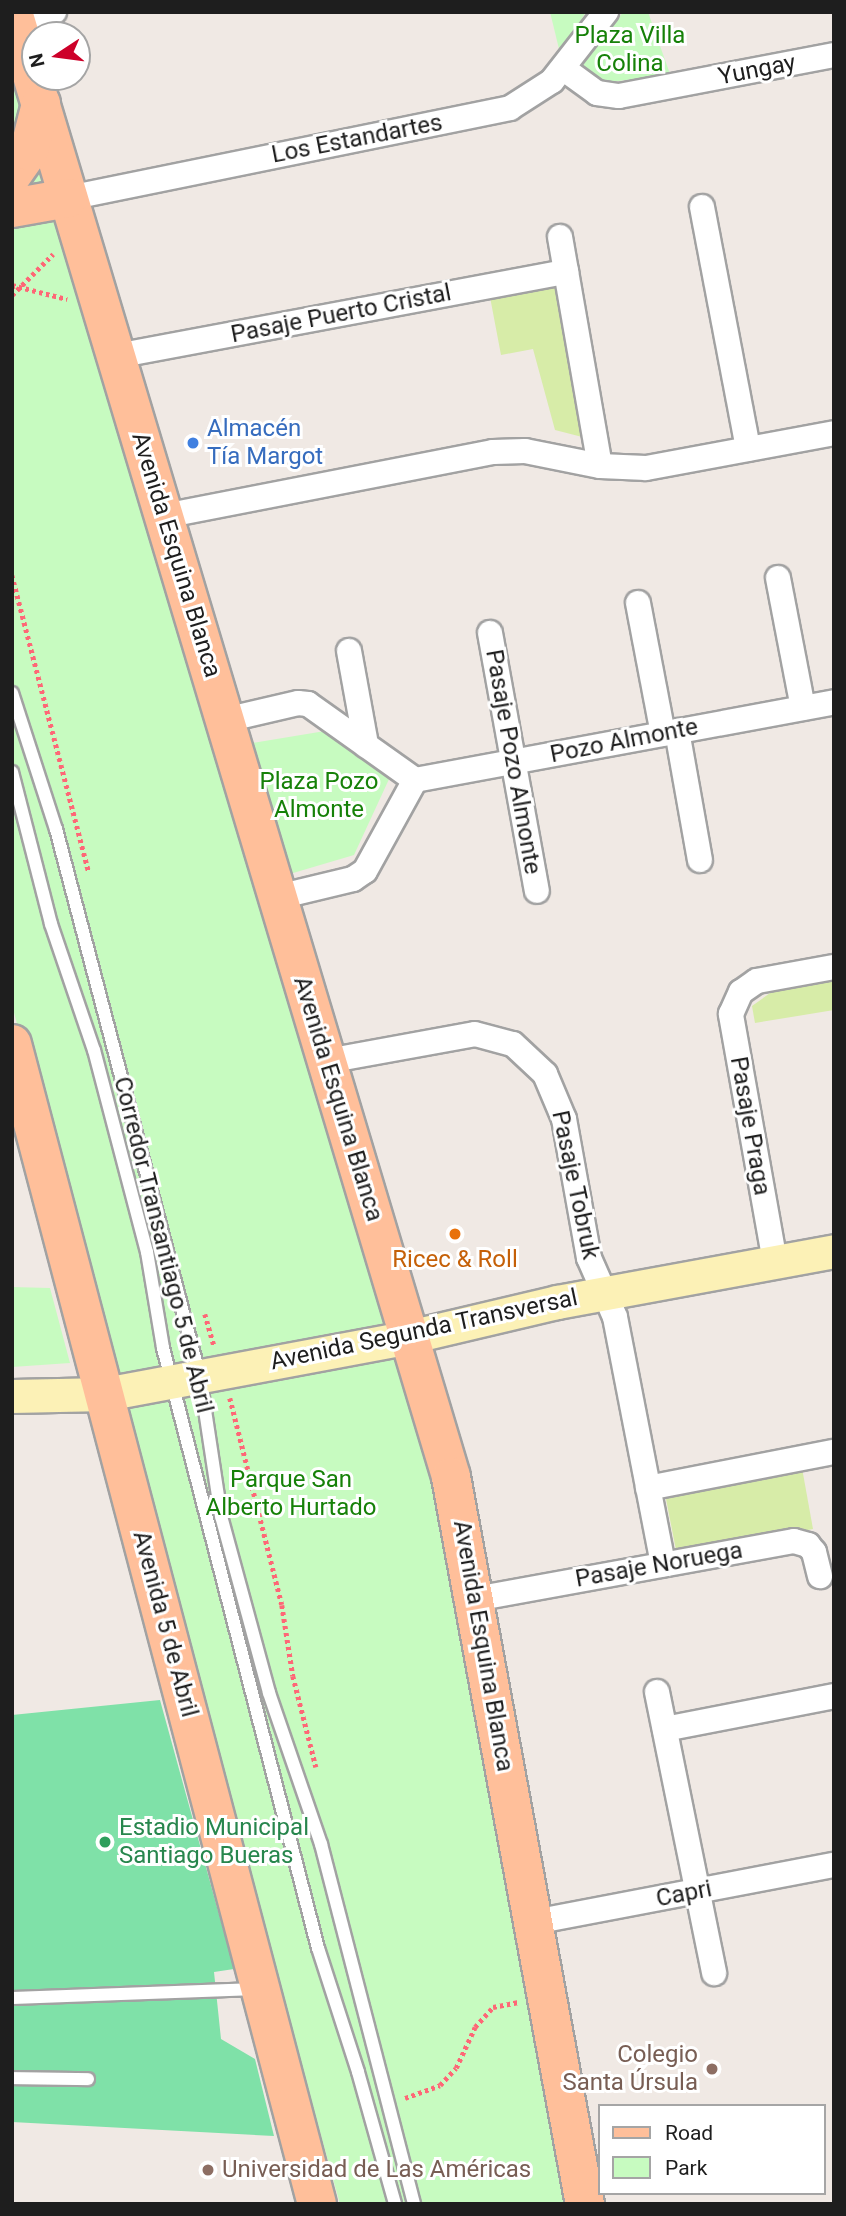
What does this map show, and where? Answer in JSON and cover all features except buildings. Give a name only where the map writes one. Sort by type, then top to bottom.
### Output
[{"type":"main road","name":"Avenida Esquina Blanca","points":[[14,16],[451,1477],[585,2204]]},
{"type":"main road","points":[[12,175],[29,151],[41,104]]},
{"type":"main road","points":[[12,208],[68,198]]},
{"type":"main road","name":"Avenida 5 de Abril","points":[[12,1044],[317,2204]]},
{"type":"main road","name":"Avenida Segunda Transversal","points":[[12,1396],[105,1394],[409,1337],[602,1293],[834,1251]]},
{"type":"street","points":[[14,16],[54,12]]},
{"type":"street","name":"Los Estandartes","points":[[68,198],[494,113],[539,93],[564,69],[606,12]]},
{"type":"street","name":"Yungay","points":[[564,69],[597,93],[619,96],[834,55]]},
{"type":"street","points":[[702,207],[748,449]]},
{"type":"street","points":[[560,237],[600,466]]},
{"type":"street","name":"Pasaje Puerto Cristal","points":[[116,356],[566,272]]},
{"type":"street","points":[[164,516],[493,452],[525,451],[600,466],[646,468],[834,433]]},
{"type":"street","points":[[778,578],[803,708]]},
{"type":"street","points":[[638,603],[700,859]]},
{"type":"street","name":"Pasaje Pozo Almonte","points":[[490,633],[537,891]]},
{"type":"street","points":[[349,651],[366,745]]},
{"type":"street","name":"Pozo Almonte","points":[[415,780],[834,702]]},
{"type":"street","points":[[225,720],[303,703],[415,780],[370,866],[360,875],[278,897]]},
{"type":"street","name":"Pasaje Praga","points":[[775,1262],[732,1014],[741,992],[757,981],[834,967]]},
{"type":"street","name":"Pasaje Tobruk","points":[[327,1061],[475,1034],[501,1038],[525,1052],[544,1074],[564,1119],[589,1258],[615,1318],[663,1564]]},
{"type":"street","points":[[648,1488],[834,1452]]},
{"type":"street","name":"Pasaje Noruega","points":[[475,1599],[794,1541],[808,1545],[814,1552],[820,1576]]},
{"type":"street","points":[[657,1692],[714,1973]]},
{"type":"street","points":[[665,1729],[834,1696]]},
{"type":"street","name":"Capri","points":[[534,1922],[834,1866]]},
{"type":"lane","name":"Corredor Transantiago 5 de Abril","points":[[12,694],[57,829],[318,1948],[358,2072],[395,2204]]},
{"type":"lane","name":"Corredor Transantiago 5 de Abril","points":[[12,772],[51,924],[94,1050],[152,1273],[158,1327],[186,1379],[272,1706],[321,1844],[414,2204]]},
{"type":"lane","points":[[12,1998],[261,1989]]},
{"type":"lane","points":[[12,2078],[88,2079]]},
{"type":"path","points":[[12,295],[51,258],[56,245]]},
{"type":"path","points":[[12,285],[78,302]]},
{"type":"path","points":[[400,2100],[440,2085],[456,2068],[475,2026],[493,2007],[547,1996]]},
{"type":"green space","name":"Plaza Villa Colina","points":[[550,12],[586,12],[560,53]]},
{"type":"green space","name":"Plaza Villa Colina","points":[[623,12],[648,12],[670,74],[604,83],[580,69]]},
{"type":"green space","name":"Parque San Alberto Hurtado","points":[[12,63],[436,1485],[571,2204],[340,2204],[113,1386],[12,1005]]},
{"type":"green space","points":[[558,284],[590,439],[555,430],[533,349],[501,355],[490,297]]},
{"type":"green space","name":"Plaza Pozo Almonte","points":[[325,731],[390,777],[354,855],[283,876],[246,744]]},
{"type":"green space","points":[[834,980],[834,1010],[755,1023],[752,1006],[773,991]]},
{"type":"green space","points":[[12,1287],[50,1288],[70,1363],[12,1367]]},
{"type":"green space","points":[[802,1468],[813,1529],[677,1555],[665,1494]]},
{"type":"green space","name":"Estadio Municipal Santiago Bueras","points":[[160,1700],[234,1969],[214,1972],[221,2039],[255,2059],[274,2136],[12,2122],[12,1715]]},
{"type":"place","name":"Almacén Tía Margot","points":[[193,443]]},
{"type":"place","name":"Ricec & Roll","points":[[455,1234]]},
{"type":"place","name":"Estadio Municipal Santiago Bueras","points":[[105,1842]]},
{"type":"place","name":"Colegio Santa Úrsula","points":[[712,2069]]},
{"type":"place","name":"Universidad de Las Américas","points":[[208,2170]]}]
